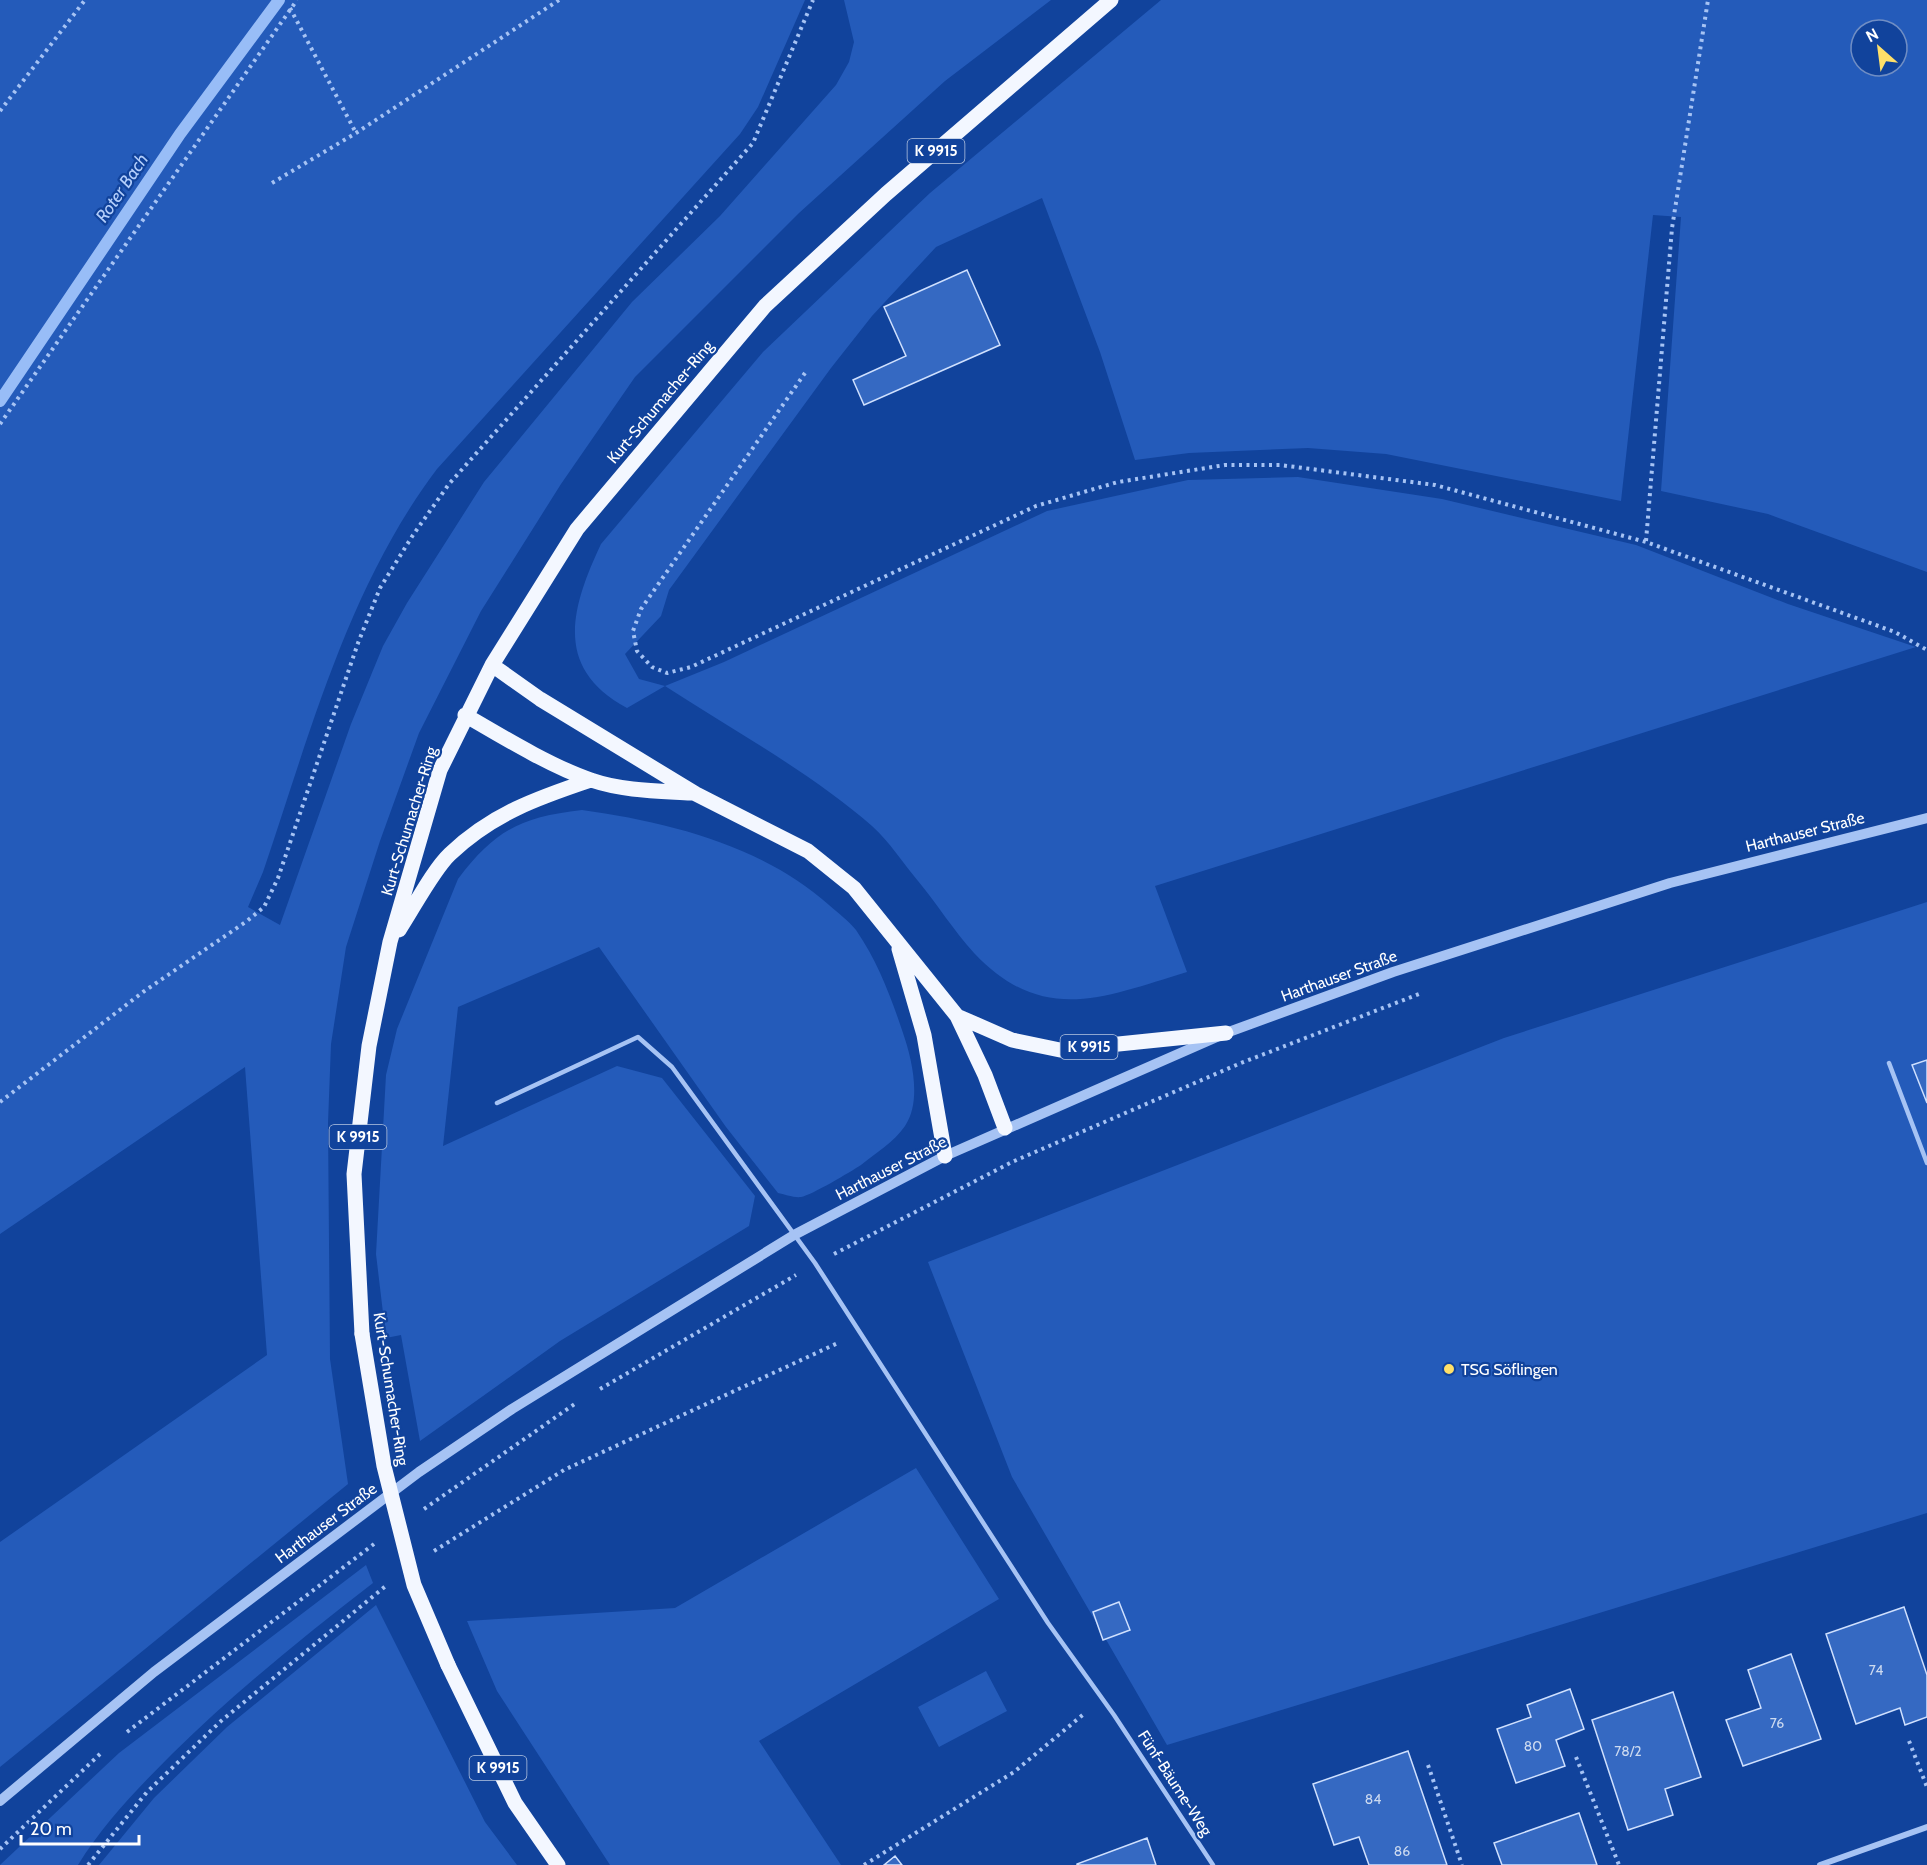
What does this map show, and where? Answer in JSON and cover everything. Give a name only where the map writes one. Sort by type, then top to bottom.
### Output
[{"type":"main road","name":"Kurt-Schumacher-Ring","points":[[558,1865],[515,1803],[448,1665],[414,1585],[384,1466],[362,1334],[354,1174],[369,1046],[390,942],[440,770],[465,715],[492,665],[577,529],[765,306],[886,194],[1111,0]]},
{"type":"main road","name":"K 9915","points":[[492,665],[540,699],[696,794],[808,851],[854,888],[957,1016],[985,1075],[1005,1128]]},
{"type":"main road","name":"K 9915","points":[[465,715],[502,737],[591,780],[627,789],[696,794]]},
{"type":"main road","name":"K 9915","points":[[390,942],[448,855],[486,825],[528,800],[591,780]]},
{"type":"main road","name":"K 9915","points":[[897,943],[924,1035],[945,1156]]},
{"type":"main road","name":"K 9915","points":[[957,1016],[1012,1040],[1060,1050],[1226,1033]]},
{"type":"street","name":"Harthauser Straße","points":[[0,1801],[154,1671],[419,1472],[512,1409],[794,1235],[945,1156],[1226,1033],[1393,972],[1670,883],[1927,818]]},
{"type":"street","points":[[1820,1865],[1834,1862],[1927,1827]]},
{"type":"lane","name":"Fünf-Bäume-Weg","points":[[497,1103],[638,1037],[672,1067],[815,1263],[1048,1623],[1114,1715],[1213,1865]]},
{"type":"lane","points":[[1889,1063],[1927,1162]]},
{"type":"path","points":[[0,111],[85,0]]},
{"type":"path","points":[[0,424],[297,0]]},
{"type":"path","points":[[272,183],[356,133],[560,0]]},
{"type":"path","points":[[0,1102],[143,992],[264,907],[278,878],[358,643],[380,588],[413,535],[449,484],[753,143],[813,0]]},
{"type":"path","points":[[1646,542],[1672,228],[1708,0]]},
{"type":"path","points":[[290,9],[356,133]]},
{"type":"path","points":[[805,373],[641,609],[633,631],[637,651],[652,667],[667,673],[691,667],[1036,506],[1118,482],[1169,472],[1225,465],[1280,465],[1435,484],[1646,542],[1895,632],[1927,650]]},
{"type":"path","points":[[815,1263],[1012,1161],[1241,1063],[1428,991]]},
{"type":"path","points":[[428,1555],[564,1470],[860,1333]]},
{"type":"path","points":[[88,1865],[147,1792],[221,1721],[393,1580]]},
{"type":"path","points":[[864,1865],[1014,1772],[1083,1717],[1097,1691]]},
{"type":"path","points":[[1909,1741],[1927,1787]]},
{"type":"path","points":[[1576,1758],[1619,1865]]},
{"type":"path","points":[[1428,1765],[1462,1865]]},
{"type":"shaded area","points":[[0,0],[805,0],[758,107],[740,134],[437,469],[406,515],[379,562],[334,663],[263,872],[248,907],[280,925],[351,724],[383,646],[407,603],[484,482],[632,302],[720,216],[836,85],[849,62],[854,42],[844,0],[1051,0],[945,81],[799,213],[635,377],[561,484],[481,611],[419,733],[380,841],[346,947],[331,1044],[328,1123],[330,1359],[348,1484],[0,1767],[0,1542],[267,1355],[245,1067],[0,1234]]},
{"type":"shaded area","points":[[1161,0],[1927,0],[1927,572],[1768,514],[1661,491],[1681,217],[1653,215],[1621,501],[1386,454],[1308,448],[1189,453],[1135,460],[1100,352],[1042,198],[936,247],[872,316],[831,368],[669,590],[661,616],[625,654],[639,679],[665,686],[627,708],[603,692],[588,674],[578,655],[575,635],[577,613],[590,568],[601,544],[763,352],[930,193]]},
{"type":"shaded area","points":[[1298,477],[1442,499],[1636,545],[1788,604],[1916,647],[1155,886],[1187,972],[1128,990],[1075,999],[1050,998],[1025,990],[1000,976],[967,945],[890,845],[872,826],[797,770],[665,686],[724,662],[1047,511],[1188,480]]},
{"type":"shaded area","points":[[582,810],[681,830],[745,852],[803,884],[843,917],[856,930],[871,955],[894,1006],[912,1067],[913,1105],[901,1132],[861,1165],[801,1197],[778,1193],[726,1127],[599,947],[458,1007],[443,1146],[617,1066],[662,1078],[755,1196],[749,1226],[560,1341],[420,1441],[401,1335],[386,1338],[376,1254],[386,1075],[397,1029],[458,879],[471,862],[497,837],[511,829],[542,817]]},
{"type":"shaded area","name":"TSG Söflingen","points":[[1927,902],[1927,1513],[1167,1745],[1012,1477],[928,1262],[1504,1038]]},
{"type":"shaded area","points":[[916,1468],[999,1599],[759,1741],[841,1865],[610,1865],[497,1691],[467,1621],[675,1608]]},
{"type":"shaded area","points":[[366,1565],[373,1583],[270,1666],[196,1731],[122,1807],[98,1835],[78,1865],[0,1865],[119,1753]]},
{"type":"shaded area","points":[[376,1605],[485,1822],[517,1865],[99,1865],[154,1798],[227,1727]]},
{"type":"shaded area","points":[[986,1671],[1007,1711],[939,1747],[918,1707]]},
{"type":"building","points":[[967,270],[1000,345],[864,405],[853,380],[906,356],[884,307]]},
{"type":"building","points":[[1927,1060],[1927,1103],[1912,1065]]},
{"type":"building","points":[[1119,1602],[1130,1630],[1103,1640],[1093,1612]]},
{"type":"building","points":[[1904,1607],[1927,1675],[1927,1717],[1905,1725],[1900,1708],[1856,1724],[1826,1634]]},
{"type":"building","points":[[1791,1654],[1821,1739],[1743,1766],[1726,1720],[1761,1708],[1748,1670]]},
{"type":"building","points":[[1570,1689],[1584,1729],[1556,1740],[1565,1766],[1516,1783],[1497,1729],[1531,1717],[1527,1705]]},
{"type":"building","points":[[1673,1692],[1701,1777],[1665,1789],[1673,1815],[1628,1830],[1592,1720]]},
{"type":"building","points":[[1408,1751],[1447,1865],[1369,1865],[1359,1837],[1334,1845],[1313,1784]]},
{"type":"building","points":[[1579,1813],[1597,1865],[1502,1865],[1494,1843]]},
{"type":"building","points":[[1147,1838],[1156,1865],[1077,1865],[1077,1864]]},
{"type":"building","points":[[895,1856],[902,1865],[884,1865]]},
{"type":"waterway","name":"Roter Bach","points":[[0,401],[180,134],[279,0]]},
{"type":"place","name":"TSG Söflingen","points":[[1449,1369]]}]
